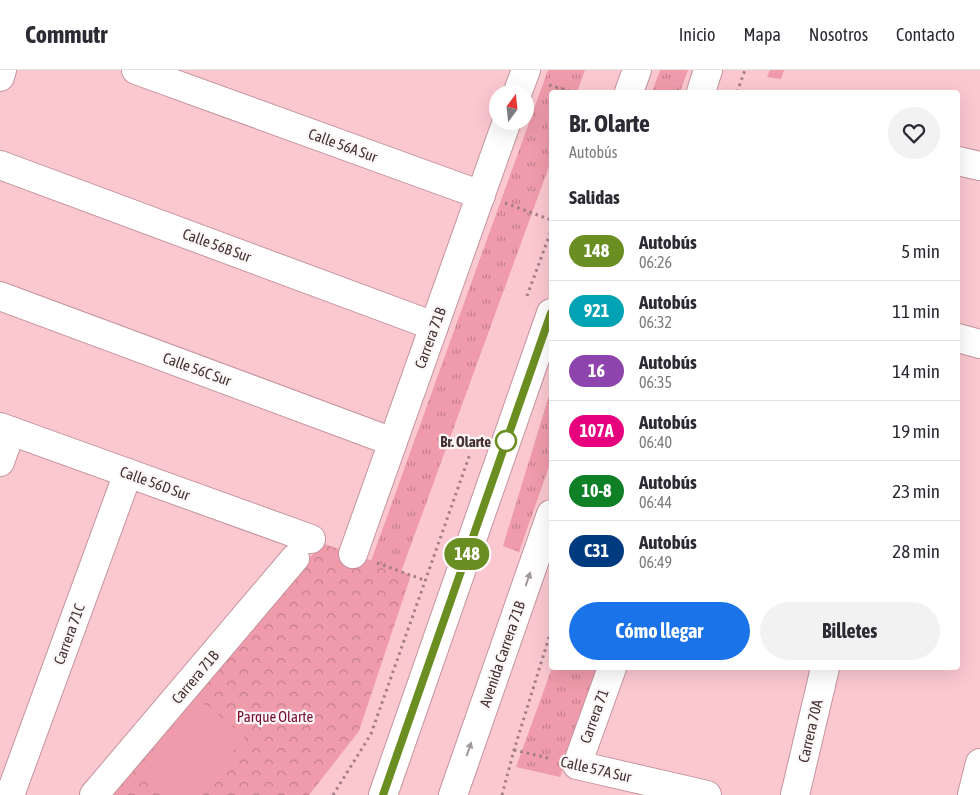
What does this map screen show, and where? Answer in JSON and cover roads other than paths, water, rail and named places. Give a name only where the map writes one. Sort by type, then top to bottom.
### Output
[{"type":"street","points":[[0,77],[2,70]]},
{"type":"street","name":"Calle 56A Sur","points":[[136,70],[481,194]]},
{"type":"street","points":[[630,90],[637,70]]},
{"type":"street","points":[[701,90],[708,70]]},
{"type":"street","name":"Carrera 71B","points":[[353,554],[505,130]]},
{"type":"street","points":[[960,161],[980,166]]},
{"type":"street","name":"Calle 56B Sur","points":[[0,165],[434,326]]},
{"type":"street","name":"Calle 56C Sur","points":[[0,296],[393,442]]},
{"type":"street","points":[[383,795],[549,319]]},
{"type":"street","points":[[960,339],[980,344]]},
{"type":"street","points":[[0,462],[6,429]]},
{"type":"street","name":"Calle 56D Sur","points":[[6,429],[128,473],[303,548]]},
{"type":"street","name":"Carrera 71C","points":[[10,795],[128,473]]},
{"type":"street","name":"Avenida Carrera 71B","points":[[453,795],[549,520]]},
{"type":"street","name":"Carrera 71B","points":[[94,795],[303,548]]},
{"type":"street","name":"Carrera 71","points":[[577,765],[611,670]]},
{"type":"street","name":"Carrera 70A","points":[[795,795],[825,670]]},
{"type":"street","points":[[972,795],[980,763]]},
{"type":"street","name":"Calle 57A Sur","points":[[577,765],[707,795]]},
{"type":"place","name":"Br. Olarte","points":[[506,441]]},
{"type":"park label","name":"Parque Olarte","points":[[275,716]]}]
